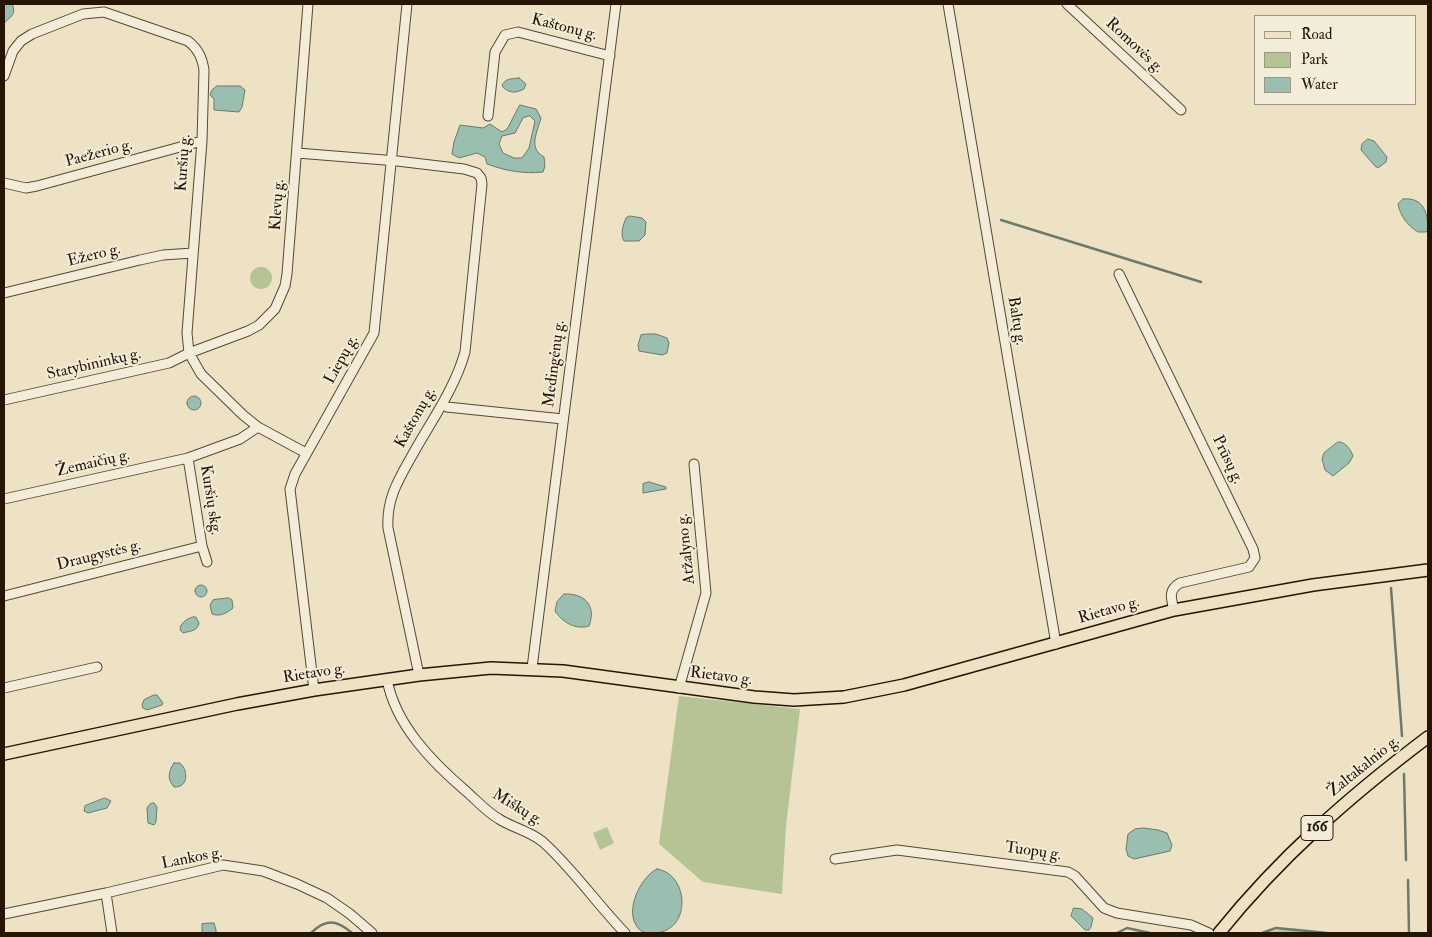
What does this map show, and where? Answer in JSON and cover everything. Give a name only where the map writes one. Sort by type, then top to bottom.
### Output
[{"type":"main road","name":"Rietavo g.","points":[[4,754],[236,704],[314,690],[419,675],[491,668],[532,668],[563,671],[754,697],[794,700],[844,697],[904,685],[1174,610],[1313,585],[1428,570]]},
{"type":"main road","name":"Žaltakalnio g.","points":[[1219,933],[1258,887],[1298,845],[1360,790],[1428,737]]},
{"type":"street","name":"Klevų g.","points":[[189,353],[259,325],[268,318],[281,299],[287,274],[308,4]]},
{"type":"street","name":"Liepų g.","points":[[314,690],[290,489],[295,474],[306,453],[374,333],[407,4]]},
{"type":"street","name":"Medingėnų g.","points":[[532,668],[616,4]]},
{"type":"street","name":"Baltų g.","points":[[948,4],[1056,644]]},
{"type":"street","name":"Romovės g.","points":[[1067,4],[1181,110]]},
{"type":"street","name":"Kuršių g.","points":[[4,76],[13,51],[21,41],[32,34],[83,14],[105,8],[188,41],[196,48],[202,58],[204,70],[202,141],[187,334],[189,353],[201,374],[243,415],[258,426],[306,453]]},
{"type":"street","name":"Kaštonų g.","points":[[488,116],[496,52],[505,35],[518,32],[610,59]]},
{"type":"street","name":"Paežerio g.","points":[[4,183],[26,188],[37,186],[202,141]]},
{"type":"street","points":[[296,153],[391,161]]},
{"type":"street","name":"Kaštonų g.","points":[[391,161],[464,169],[477,173],[482,184],[465,352],[458,373],[397,483],[388,506],[388,528],[419,675]]},
{"type":"street","name":"Ežero g.","points":[[4,293],[140,260],[193,253]]},
{"type":"street","name":"Prūsų g.","points":[[1119,274],[1253,549],[1255,558],[1249,567],[1180,582],[1174,586],[1171,592],[1174,610]]},
{"type":"street","name":"Statybininkų g.","points":[[4,400],[169,363],[189,353]]},
{"type":"street","points":[[442,404],[447,407],[563,419]]},
{"type":"street","name":"Kuršių skg.","points":[[207,562],[202,546],[188,458],[240,440],[258,426]]},
{"type":"street","name":"Žemaičių g.","points":[[4,500],[188,458]]},
{"type":"street","name":"Atžalyno g.","points":[[678,688],[706,592],[694,464]]},
{"type":"street","name":"Draugystės g.","points":[[4,596],[202,546]]},
{"type":"street","points":[[4,688],[97,667]]},
{"type":"street","name":"Miškų g.","points":[[387,679],[391,696],[406,725],[423,749],[441,769],[498,818],[542,842],[564,864],[621,932]]},
{"type":"street","name":"Tuopų g.","points":[[835,859],[897,850],[1068,872],[1075,876],[1104,908],[1117,913],[1209,933]]},
{"type":"street","name":"Lankos g.","points":[[4,914],[223,866],[263,871],[327,898],[372,933]]},
{"type":"street","points":[[106,893],[112,933]]},
{"type":"green space","points":[[261,267],[269,270],[272,278],[269,286],[261,289],[253,286],[250,278],[253,270]]},
{"type":"green space","points":[[679,696],[800,709],[786,826],[782,894],[703,882],[659,844]]},
{"type":"green space","points":[[607,827],[614,843],[600,850],[593,833]]},
{"type":"green space","points":[[1291,928],[1334,933],[1263,933]]},
{"type":"water","points":[[4,4],[12,4],[14,12],[4,23]]},
{"type":"water","points":[[519,78],[526,84],[524,89],[513,92],[502,86],[507,80]]},
{"type":"water","points":[[217,86],[240,86],[245,90],[242,107],[239,112],[214,110],[214,99],[210,95]]},
{"type":"water","points":[[520,105],[536,109],[541,118],[535,145],[539,153],[544,157],[545,166],[543,172],[515,171],[487,164],[485,157],[477,153],[459,158],[452,154],[460,125],[483,128],[490,124],[502,132],[507,129]],"holes":[[[530,116],[535,121],[529,148],[522,158],[514,158],[503,153],[499,144],[502,136],[515,133],[523,118]]]},
{"type":"water","points":[[1368,139],[1374,141],[1387,157],[1386,162],[1378,168],[1361,150],[1362,144]]},
{"type":"water","points":[[1403,199],[1416,201],[1423,207],[1428,224],[1426,232],[1418,232],[1405,220],[1398,204]]},
{"type":"water","points":[[630,216],[642,218],[646,222],[645,235],[639,241],[624,241],[622,232],[626,218]]},
{"type":"water","points":[[656,334],[667,338],[669,343],[667,353],[662,355],[639,351],[638,345],[641,335]]},
{"type":"water","points":[[191,396],[197,396],[201,403],[197,410],[191,410],[187,406],[187,400]]},
{"type":"water","points":[[1338,442],[1345,444],[1353,456],[1349,463],[1333,476],[1325,470],[1322,459],[1324,453]]},
{"type":"water","points":[[649,482],[666,487],[666,489],[643,493],[643,484]]},
{"type":"water","points":[[199,585],[203,585],[207,591],[203,597],[199,597],[195,593],[195,589]]},
{"type":"water","points":[[564,594],[583,598],[587,602],[591,612],[589,626],[575,626],[566,622],[558,615],[555,611],[557,602]]},
{"type":"water","points":[[229,598],[232,600],[233,608],[223,614],[212,614],[210,605],[213,600]]},
{"type":"water","points":[[196,617],[199,623],[197,628],[183,633],[180,630],[181,625]]},
{"type":"water","points":[[157,695],[163,703],[162,705],[147,710],[143,708],[144,700]]},
{"type":"water","points":[[174,763],[180,763],[186,774],[184,782],[179,787],[174,787],[169,778],[170,769]]},
{"type":"water","points":[[105,798],[111,801],[107,808],[88,813],[84,811],[85,806]]},
{"type":"water","points":[[154,803],[157,807],[154,825],[148,823],[147,808],[150,804]]},
{"type":"water","points":[[1144,828],[1167,833],[1172,845],[1170,851],[1134,859],[1128,856],[1126,849],[1128,834],[1135,829]]},
{"type":"water","points":[[657,869],[668,873],[676,881],[681,891],[682,903],[680,914],[675,924],[666,930],[653,933],[642,931],[634,922],[633,905],[640,887],[651,873]]},
{"type":"water","points":[[1074,908],[1082,909],[1093,918],[1089,930],[1085,930],[1071,916]]},
{"type":"water","points":[[214,923],[216,933],[202,933],[202,924]]},
{"type":"waterway","points":[[1001,220],[1201,282]]},
{"type":"waterway","points":[[1391,588],[1402,736]]},
{"type":"waterway","points":[[1404,774],[1406,860]]},
{"type":"waterway","points":[[1408,880],[1409,933]]},
{"type":"waterway","points":[[311,933],[316,928],[332,922],[341,925],[352,933]]},
{"type":"waterway","points":[[1117,933],[1127,928],[1150,933]]},
{"type":"waterway","points":[[1262,933],[1276,928],[1327,933]]}]
